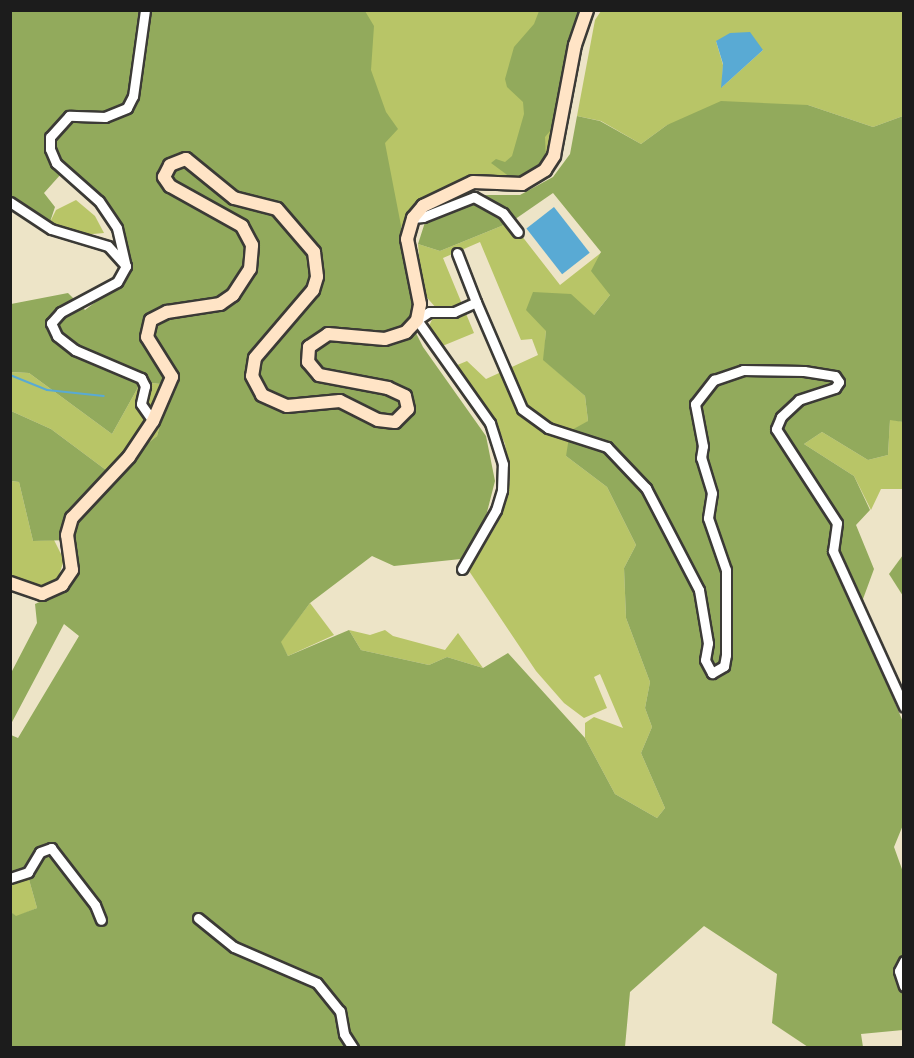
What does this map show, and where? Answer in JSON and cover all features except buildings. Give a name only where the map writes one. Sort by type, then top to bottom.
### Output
[{"type":"street","points":[[145,10],[133,96],[127,108],[105,117],[80,114],[69,116],[50,136],[50,148],[56,163],[88,189],[117,228],[126,266],[117,282],[53,317],[52,330],[75,350],[141,378],[145,386],[141,404],[153,421]]},
{"type":"street","points":[[462,569],[496,510],[502,490],[501,453],[490,423],[417,320],[420,304],[407,239],[413,218],[437,196],[473,182],[515,185],[528,183],[545,170],[554,156],[575,45],[587,10]]},
{"type":"street","points":[[10,583],[42,594],[62,585],[72,570],[67,535],[72,518],[129,457],[153,421],[172,377],[147,337],[151,320],[167,312],[203,309],[220,303],[245,280],[253,255],[242,226],[170,186],[165,171],[178,160],[186,159],[197,166],[234,198],[277,209],[314,252],[317,277],[313,290],[264,347],[252,367],[256,386],[268,400],[287,406],[340,401],[387,423],[401,419],[408,403],[400,393],[319,375],[308,362],[307,354],[314,341],[328,334],[385,339],[406,332],[417,320],[435,311],[454,312],[476,302]]},
{"type":"street","points":[[413,218],[423,218],[474,196],[503,213],[518,232]]},
{"type":"street","points":[[10,202],[51,229],[108,246],[126,266]]},
{"type":"street","points":[[457,253],[522,409],[548,428],[607,447],[653,499],[668,535],[699,590],[708,643],[705,660],[712,673],[724,666],[726,655],[726,570],[708,518],[712,494],[701,458],[703,446],[696,404],[714,380],[742,370],[804,370],[835,376],[839,382],[836,388],[799,400],[781,417],[776,429],[837,523],[833,551],[903,707]]},
{"type":"street","points":[[10,878],[28,872],[40,852],[51,848],[95,904],[101,920]]},
{"type":"street","points":[[198,918],[234,947],[317,983],[340,1011],[344,1034],[353,1047]]},
{"type":"street","points":[[903,961],[899,971],[903,986]]},
{"type":"green space","points":[[11,11],[365,11],[374,26],[371,70],[386,112],[398,129],[385,143],[416,303],[410,321],[423,347],[486,436],[495,481],[485,520],[461,559],[394,566],[372,556],[310,603],[281,642],[288,656],[349,630],[361,650],[429,665],[447,657],[483,668],[508,653],[585,738],[615,794],[657,818],[665,808],[641,753],[652,727],[645,708],[650,682],[626,618],[624,568],[636,545],[607,487],[566,456],[570,431],[588,421],[585,396],[543,360],[546,331],[526,310],[533,292],[571,294],[594,315],[610,295],[591,271],[601,252],[553,193],[511,222],[440,251],[418,244],[427,216],[468,195],[520,195],[553,177],[570,154],[577,116],[600,121],[641,144],[667,125],[721,101],[808,105],[873,127],[903,116],[903,422],[890,420],[888,455],[868,460],[822,432],[804,444],[854,476],[870,510],[856,525],[874,569],[863,599],[875,655],[903,722],[903,825],[894,847],[903,872],[903,1030],[861,1034],[863,1047],[808,1047],[772,1023],[777,974],[704,926],[630,992],[625,1047],[11,1047],[11,912],[16,916],[37,908],[28,876],[11,879],[11,735],[18,738],[79,636],[64,624],[11,724],[11,673],[37,623],[35,604],[67,590],[72,540],[33,541],[19,482],[11,481],[11,411],[51,429],[110,473],[157,436],[171,385],[141,382],[112,434],[29,373],[11,372],[11,304],[68,293],[85,310],[123,281],[132,263],[111,208],[61,174],[44,193],[55,207],[50,222],[11,199]]},
{"type":"green space","points":[[347,11],[582,11],[549,157],[523,180],[482,176],[434,192],[418,203],[404,226],[396,228]]},
{"type":"green space","points":[[539,11],[581,11],[556,124],[545,137],[546,160],[535,177],[510,177],[491,163],[496,159],[505,162],[512,156],[524,114],[523,102],[507,87],[505,79],[514,47],[534,24]]},
{"type":"green space","points":[[601,11],[903,11],[903,116],[873,127],[808,105],[667,125],[641,144],[601,121],[577,116],[595,20]],"holes":[[[716,41],[763,50],[722,87],[723,65]]]},
{"type":"green space","points":[[76,200],[95,216],[104,233],[82,235],[50,222],[56,210]]},
{"type":"green space","points":[[511,222],[560,285],[602,252],[610,295],[594,315],[546,330],[544,360],[585,396],[588,421],[566,456],[607,487],[636,545],[624,568],[626,618],[650,682],[645,708],[652,727],[641,753],[665,808],[657,818],[615,794],[585,738],[585,723],[594,717],[623,728],[600,674],[594,677],[607,708],[584,718],[564,703],[536,671],[469,571],[497,524],[510,481],[505,444],[492,414],[455,366],[467,361],[486,379],[538,355],[532,339],[521,340],[480,242],[443,258],[474,333],[440,347],[429,326],[437,309],[422,292],[418,244],[440,251]]},
{"type":"green space","points":[[10,372],[29,373],[112,434],[141,382],[171,385],[157,436],[110,473],[51,429],[11,411]]},
{"type":"green space","points":[[890,419],[903,422],[903,489],[881,489],[871,510],[854,476],[804,444],[822,432],[868,460],[888,455]]},
{"type":"green space","points":[[11,481],[19,482],[33,541],[54,540],[64,560],[57,581],[37,587],[11,575]]},
{"type":"green space","points":[[903,555],[903,596],[889,574]]},
{"type":"green space","points":[[310,603],[334,635],[288,656],[280,642]]},
{"type":"green space","points":[[349,630],[370,635],[385,630],[393,636],[445,650],[458,633],[483,668],[447,657],[429,665],[361,650]]},
{"type":"green space","points":[[28,876],[37,908],[16,917],[11,912],[10,879]]},
{"type":"water","points":[[750,32],[763,50],[721,88],[723,64],[716,41],[730,33]]},
{"type":"water","points":[[554,207],[590,253],[562,274],[526,229]]},
{"type":"waterway","points":[[10,375],[47,390],[104,396]]}]
